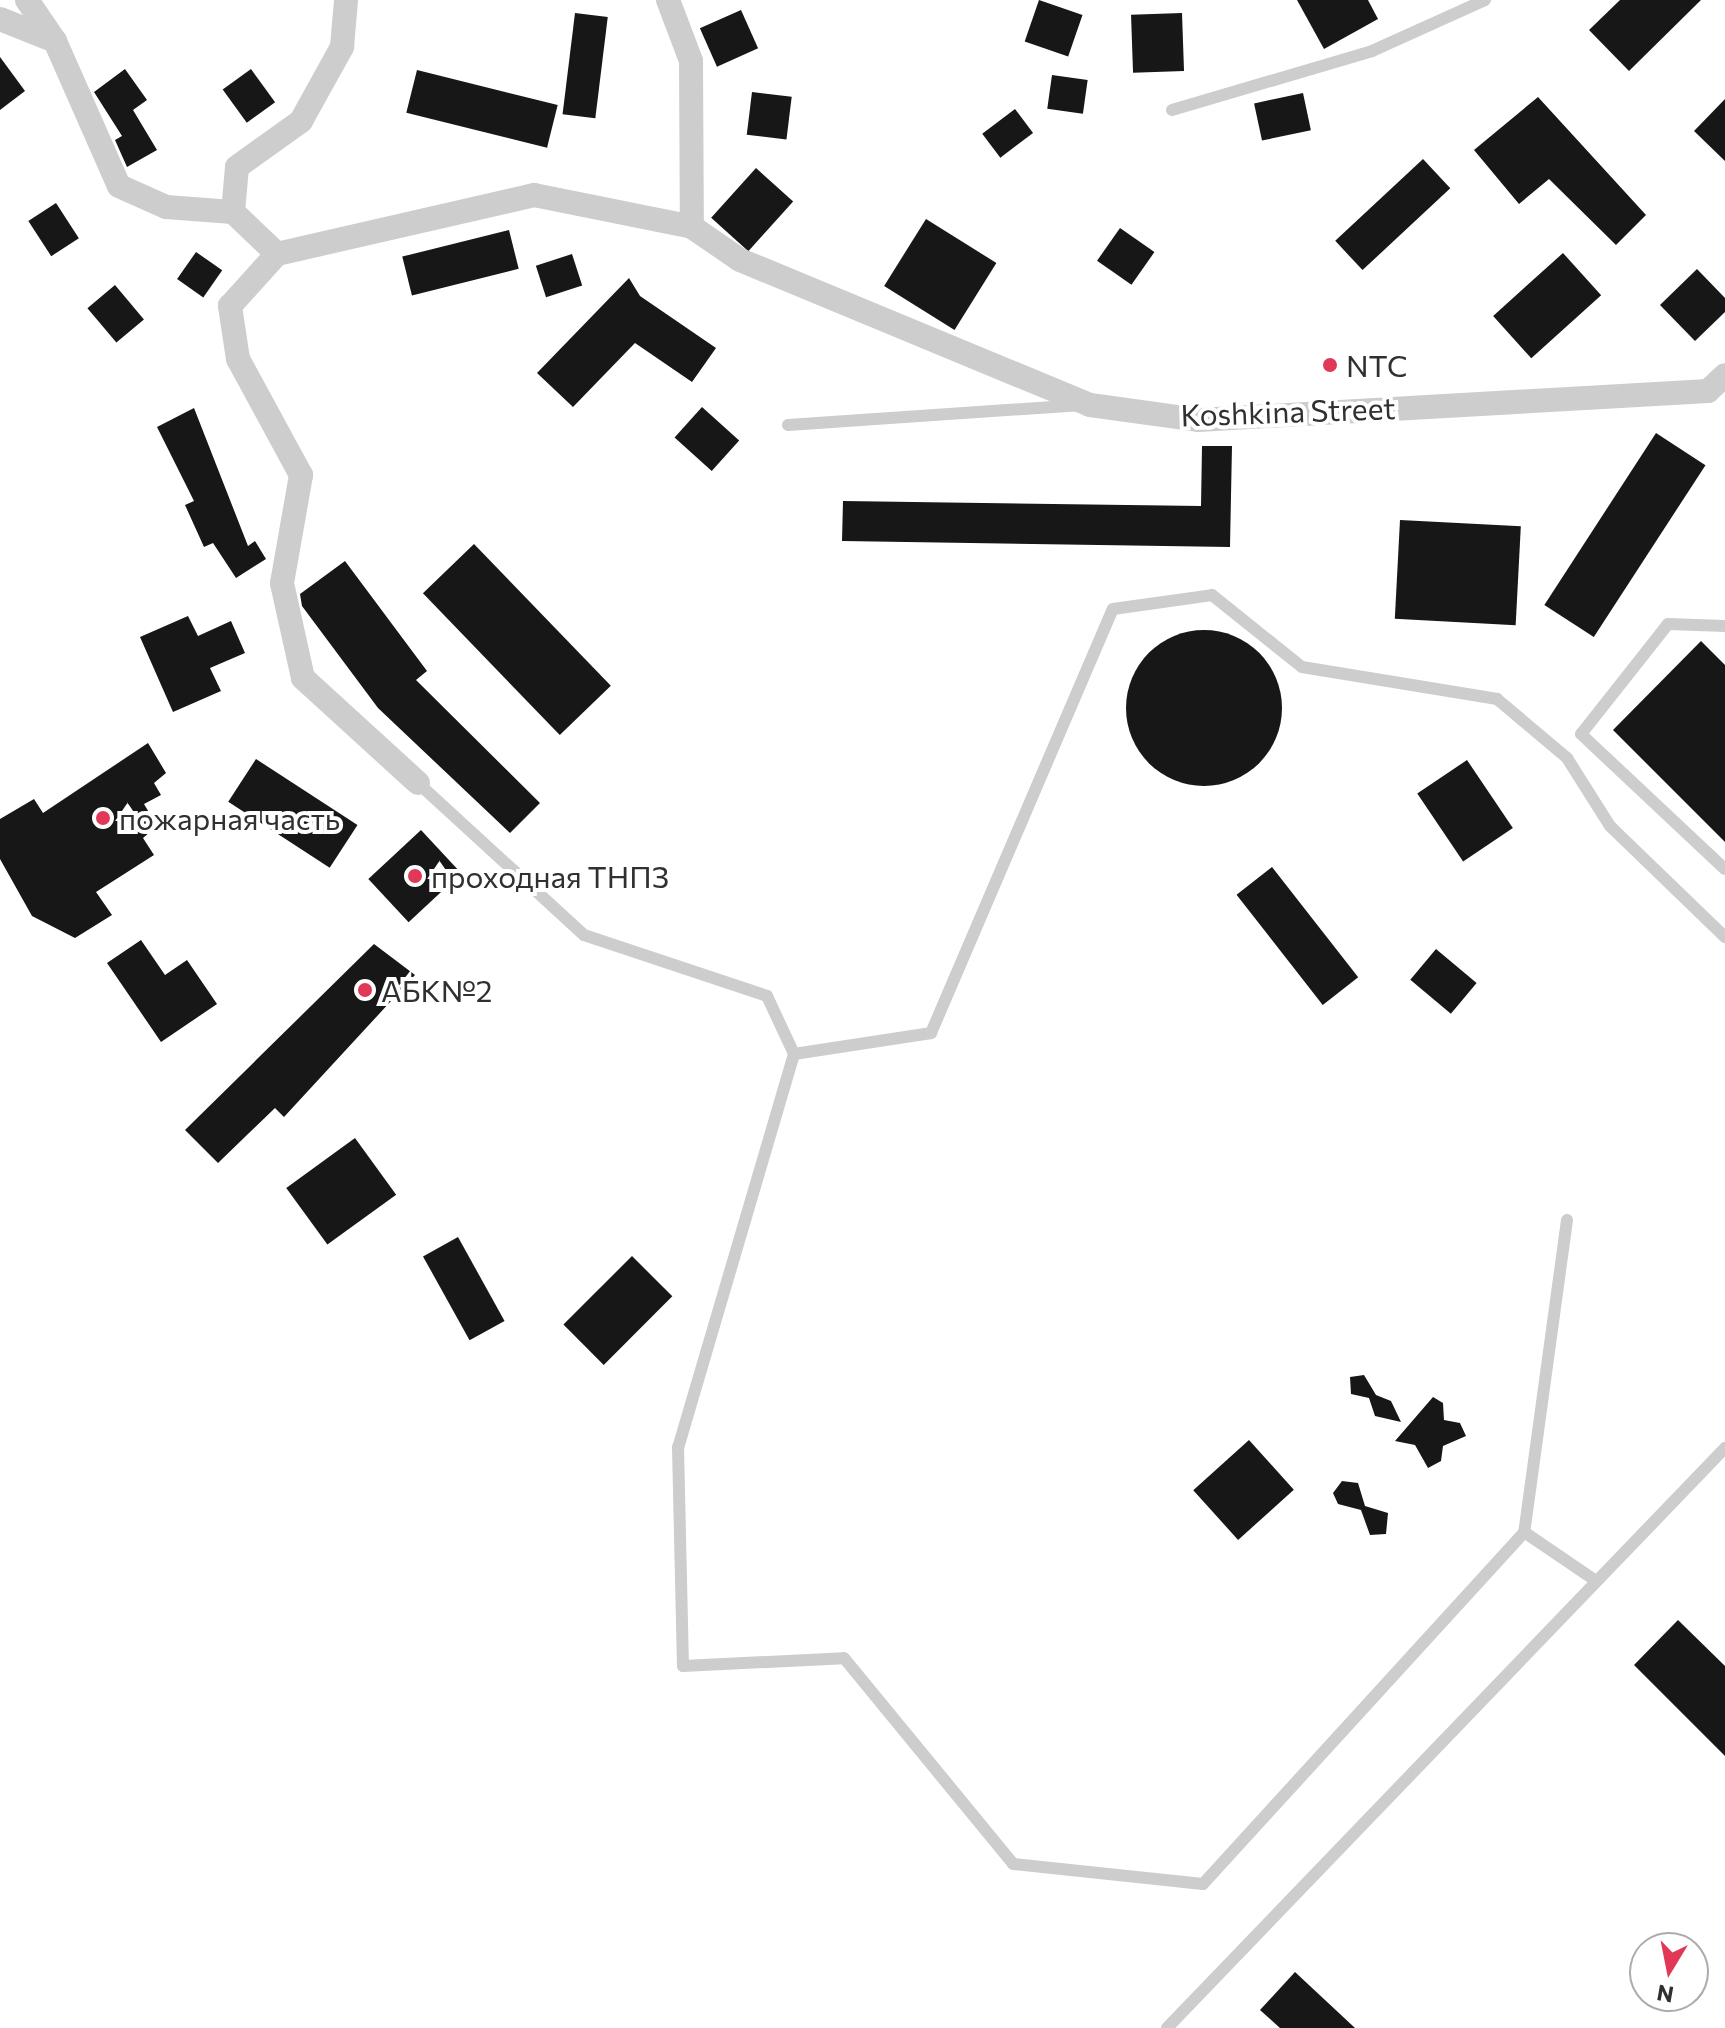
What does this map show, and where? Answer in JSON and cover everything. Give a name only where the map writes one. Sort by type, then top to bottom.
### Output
[{"type":"street","points":[[27,0],[55,41],[119,186],[166,207],[233,212],[277,254]]},
{"type":"street","points":[[233,212],[237,167],[301,121],[342,47],[346,0]]},
{"type":"street","points":[[418,783],[303,678],[282,583],[301,475],[238,359],[230,306],[277,254],[534,195],[692,227],[691,61],[668,0]]},
{"type":"street","points":[[0,19],[55,41]]},
{"type":"street","name":"Koshkina Street","points":[[692,227],[740,260],[1090,405],[1198,420],[1708,391],[1725,375]]},
{"type":"lane","points":[[1172,110],[1372,51],[1485,0]]},
{"type":"lane","points":[[788,425],[1090,405]]},
{"type":"lane","points":[[794,1054],[931,1033],[1113,609],[1212,595],[1302,667],[1497,699],[1567,758],[1610,826],[1725,937]]},
{"type":"lane","points":[[1725,626],[1668,624],[1581,734],[1725,869]]},
{"type":"lane","points":[[418,783],[584,935],[767,996],[794,1054],[678,1447],[683,1666],[844,1658],[1013,1864],[1203,1884],[1524,1532],[1567,1220]]},
{"type":"lane","points":[[1167,2028],[1725,1448]]},
{"type":"lane","points":[[1524,1532],[1596,1581]]},
{"type":"building","points":[[1039,0],[1082,15],[1068,57],[1025,42]]},
{"type":"building","points":[[1297,0],[1368,0],[1378,19],[1324,49]]},
{"type":"building","points":[[1620,0],[1701,0],[1629,71],[1589,30]]},
{"type":"building","points":[[741,10],[758,48],[717,67],[700,28]]},
{"type":"building","points":[[575,13],[608,17],[595,118],[563,114]]},
{"type":"building","points":[[1182,13],[1184,71],[1133,73],[1131,15]]},
{"type":"building","points":[[0,57],[25,91],[0,110]]},
{"type":"building","points":[[125,69],[147,100],[133,110],[157,150],[127,167],[115,140],[122,136],[94,92]]},
{"type":"building","points":[[251,69],[275,102],[247,123],[223,90]]},
{"type":"building","points":[[417,70],[558,105],[547,148],[406,113]]},
{"type":"building","points":[[1052,75],[1088,80],[1083,114],[1047,109]]},
{"type":"building","points":[[752,92],[792,97],[786,140],[747,135]]},
{"type":"building","points":[[1303,93],[1311,130],[1262,141],[1254,103]]},
{"type":"building","points":[[1538,97],[1646,215],[1616,245],[1549,179],[1519,204],[1474,150]]},
{"type":"building","points":[[1725,99],[1725,161],[1694,131]]},
{"type":"building","points":[[1015,109],[1033,133],[1000,158],[982,134]]},
{"type":"building","points":[[1423,159],[1450,188],[1363,270],[1335,241]]},
{"type":"building","points":[[756,168],[793,201],[748,251],[711,218]]},
{"type":"building","points":[[56,203],[79,238],[51,256],[28,221]]},
{"type":"building","points":[[926,219],[996,263],[955,330],[884,286]]},
{"type":"building","points":[[1120,228],[1154,252],[1131,285],[1097,261]]},
{"type":"building","points":[[509,230],[519,269],[412,295],[402,257]]},
{"type":"building","points":[[196,252],[222,270],[203,297],[177,279]]},
{"type":"building","points":[[1563,253],[1601,295],[1531,358],[1493,316]]},
{"type":"building","points":[[572,254],[582,285],[546,297],[536,266]]},
{"type":"building","points":[[1697,269],[1725,298],[1725,312],[1695,341],[1660,305]]},
{"type":"building","points":[[629,278],[640,296],[716,348],[692,382],[635,343],[573,407],[537,373]]},
{"type":"building","points":[[115,285],[144,319],[116,343],[87,308]]},
{"type":"building","points":[[702,407],[739,440],[712,471],[675,437]]},
{"type":"building","points":[[194,408],[248,546],[255,541],[266,559],[236,578],[213,543],[204,547],[185,505],[194,501],[157,427]]},
{"type":"building","points":[[1656,433],[1705,465],[1594,637],[1544,605]]},
{"type":"building","points":[[1202,446],[1232,446],[1230,547],[842,541],[843,501],[1201,506]]},
{"type":"building","points":[[1400,520],[1521,526],[1516,625],[1395,619]]},
{"type":"building","points":[[474,544],[611,686],[560,735],[423,593]]},
{"type":"building","points":[[345,561],[427,671],[416,680],[540,803],[510,833],[378,708],[302,606],[300,594]]},
{"type":"building","points":[[188,616],[198,636],[231,621],[245,653],[210,668],[221,691],[173,712],[140,637]]},
{"type":"building","points":[[1204,630],[1234,636],[1259,653],[1276,678],[1282,708],[1276,738],[1259,763],[1234,780],[1204,786],[1174,780],[1149,763],[1132,738],[1126,708],[1132,678],[1149,653],[1174,636]]},
{"type":"building","points":[[1701,641],[1725,665],[1725,842],[1613,730]]},
{"type":"building","points":[[148,743],[166,773],[154,783],[161,795],[144,804],[157,826],[143,838],[154,855],[96,892],[112,915],[75,938],[32,916],[0,859],[0,819],[34,799],[43,813]]},
{"type":"building","points":[[256,759],[357,825],[330,868],[228,802]]},
{"type":"building","points":[[1467,760],[1513,828],[1463,862],[1417,794]]},
{"type":"building","name":"проходная ТНПЗ","points":[[421,830],[461,873],[409,922],[368,879]]},
{"type":"building","points":[[1272,867],[1358,977],[1323,1005],[1237,895]]},
{"type":"building","points":[[141,940],[165,975],[187,960],[217,1004],[161,1042],[107,963]]},
{"type":"building","points":[[374,944],[415,975],[284,1117],[275,1108],[218,1163],[185,1130]]},
{"type":"building","points":[[1436,949],[1477,983],[1451,1014],[1410,980]]},
{"type":"building","points":[[355,1138],[396,1195],[327,1245],[286,1188]]},
{"type":"building","points":[[458,1237],[505,1321],[470,1340],[423,1256]]},
{"type":"building","points":[[632,1256],[672,1296],[604,1365],[563,1325]]},
{"type":"building","points":[[1364,1375],[1376,1395],[1391,1401],[1401,1422],[1375,1416],[1369,1398],[1351,1394],[1350,1377]]},
{"type":"building","points":[[1433,1397],[1443,1403],[1444,1420],[1460,1423],[1466,1436],[1443,1446],[1441,1461],[1428,1468],[1415,1445],[1395,1441]]},
{"type":"building","points":[[1249,1440],[1294,1490],[1238,1540],[1193,1490]]},
{"type":"building","points":[[1342,1481],[1358,1483],[1365,1506],[1388,1513],[1386,1534],[1370,1535],[1361,1510],[1338,1504],[1333,1493]]},
{"type":"building","points":[[1678,1620],[1725,1666],[1725,1756],[1634,1665]]},
{"type":"building","points":[[1295,1972],[1355,2028],[1280,2028],[1260,2010]]},
{"type":"place","name":"NTC","points":[[1330,365]]},
{"type":"place","name":"пожарная часть","points":[[103,818]]},
{"type":"place","name":"проходная ТНПЗ","points":[[415,876]]},
{"type":"place","name":"АБК№2","points":[[365,990]]}]
